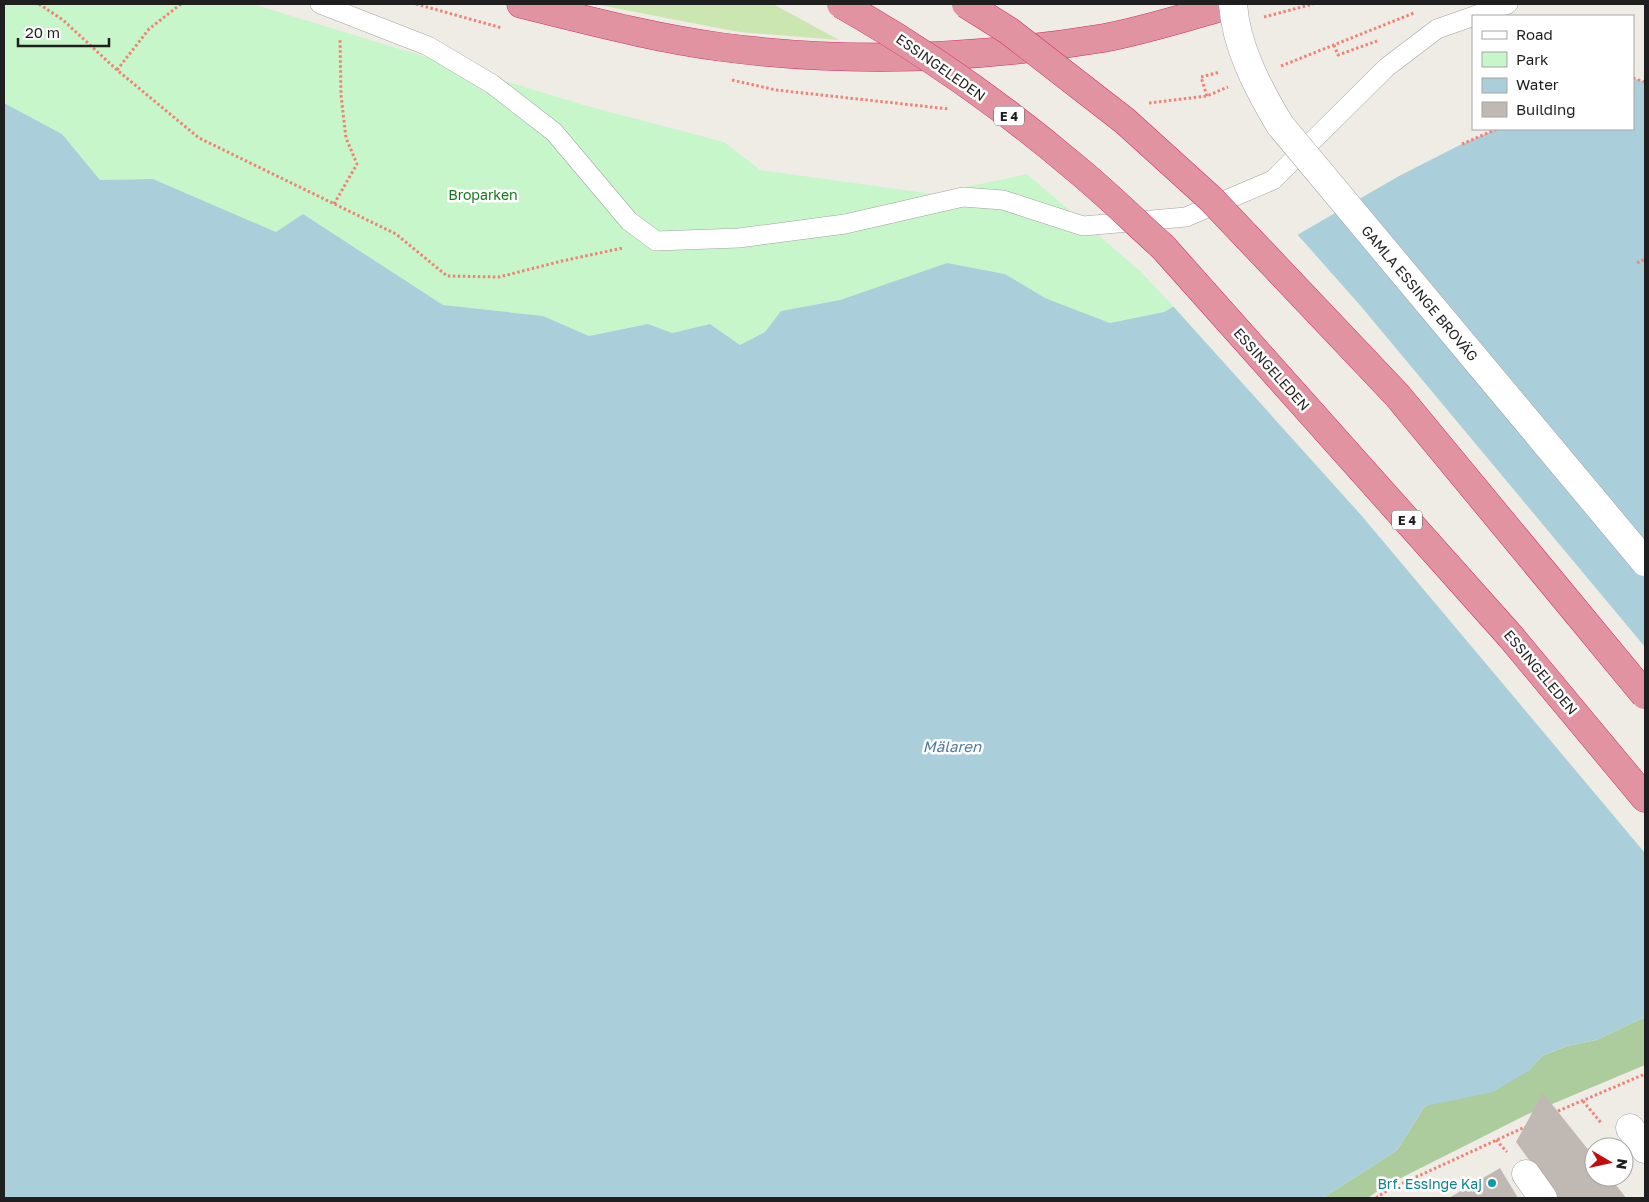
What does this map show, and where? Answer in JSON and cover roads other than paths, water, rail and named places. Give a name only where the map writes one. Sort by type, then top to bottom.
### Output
[{"type":"highway","points":[[521,4],[637,32],[720,47],[848,58],[976,55],[1106,38],[1232,4]]},
{"type":"highway","name":"ESSINGELEDEN","points":[[841,4],[885,29],[972,88],[1074,166],[1163,247],[1512,637],[1645,798]]},
{"type":"highway","points":[[966,4],[1008,31],[1125,121],[1211,198],[1397,395],[1645,695]]},
{"type":"highway","points":[[990,4],[1008,31]]},
{"type":"street","name":"GAMLA ESSINGE BROVÄG","points":[[1232,4],[1248,63],[1258,89],[1280,125],[1645,562]]},
{"type":"street","points":[[1526,1174],[1543,1198]]},
{"type":"lane","points":[[320,4],[428,46],[492,84],[554,132],[629,221],[656,241],[739,238],[845,224],[963,197],[1003,200],[1083,226],[1186,217],[1272,180],[1387,67],[1437,29],[1472,17]]},
{"type":"lane","points":[[1477,15],[1508,4]]},
{"type":"water","name":"Mälaren","points":[[1634,78],[1645,82],[1645,1017],[1596,1040],[1567,1046],[1542,1056],[1528,1071],[1493,1092],[1425,1106],[1397,1150],[1323,1198],[4,1198],[4,103],[62,134],[100,180],[153,179],[276,232],[303,214],[443,305],[543,316],[589,336],[648,324],[672,333],[710,324],[740,345],[765,332],[781,311],[840,300],[947,263],[1005,274],[1045,298],[1110,323],[1164,312],[1399,176],[1462,144],[1495,130],[1634,130]]},
{"type":"place","name":"Brf. Essinge Kaj","points":[[1492,1183]]},
{"type":"park label","name":"Broparken","points":[[483,194]]}]
